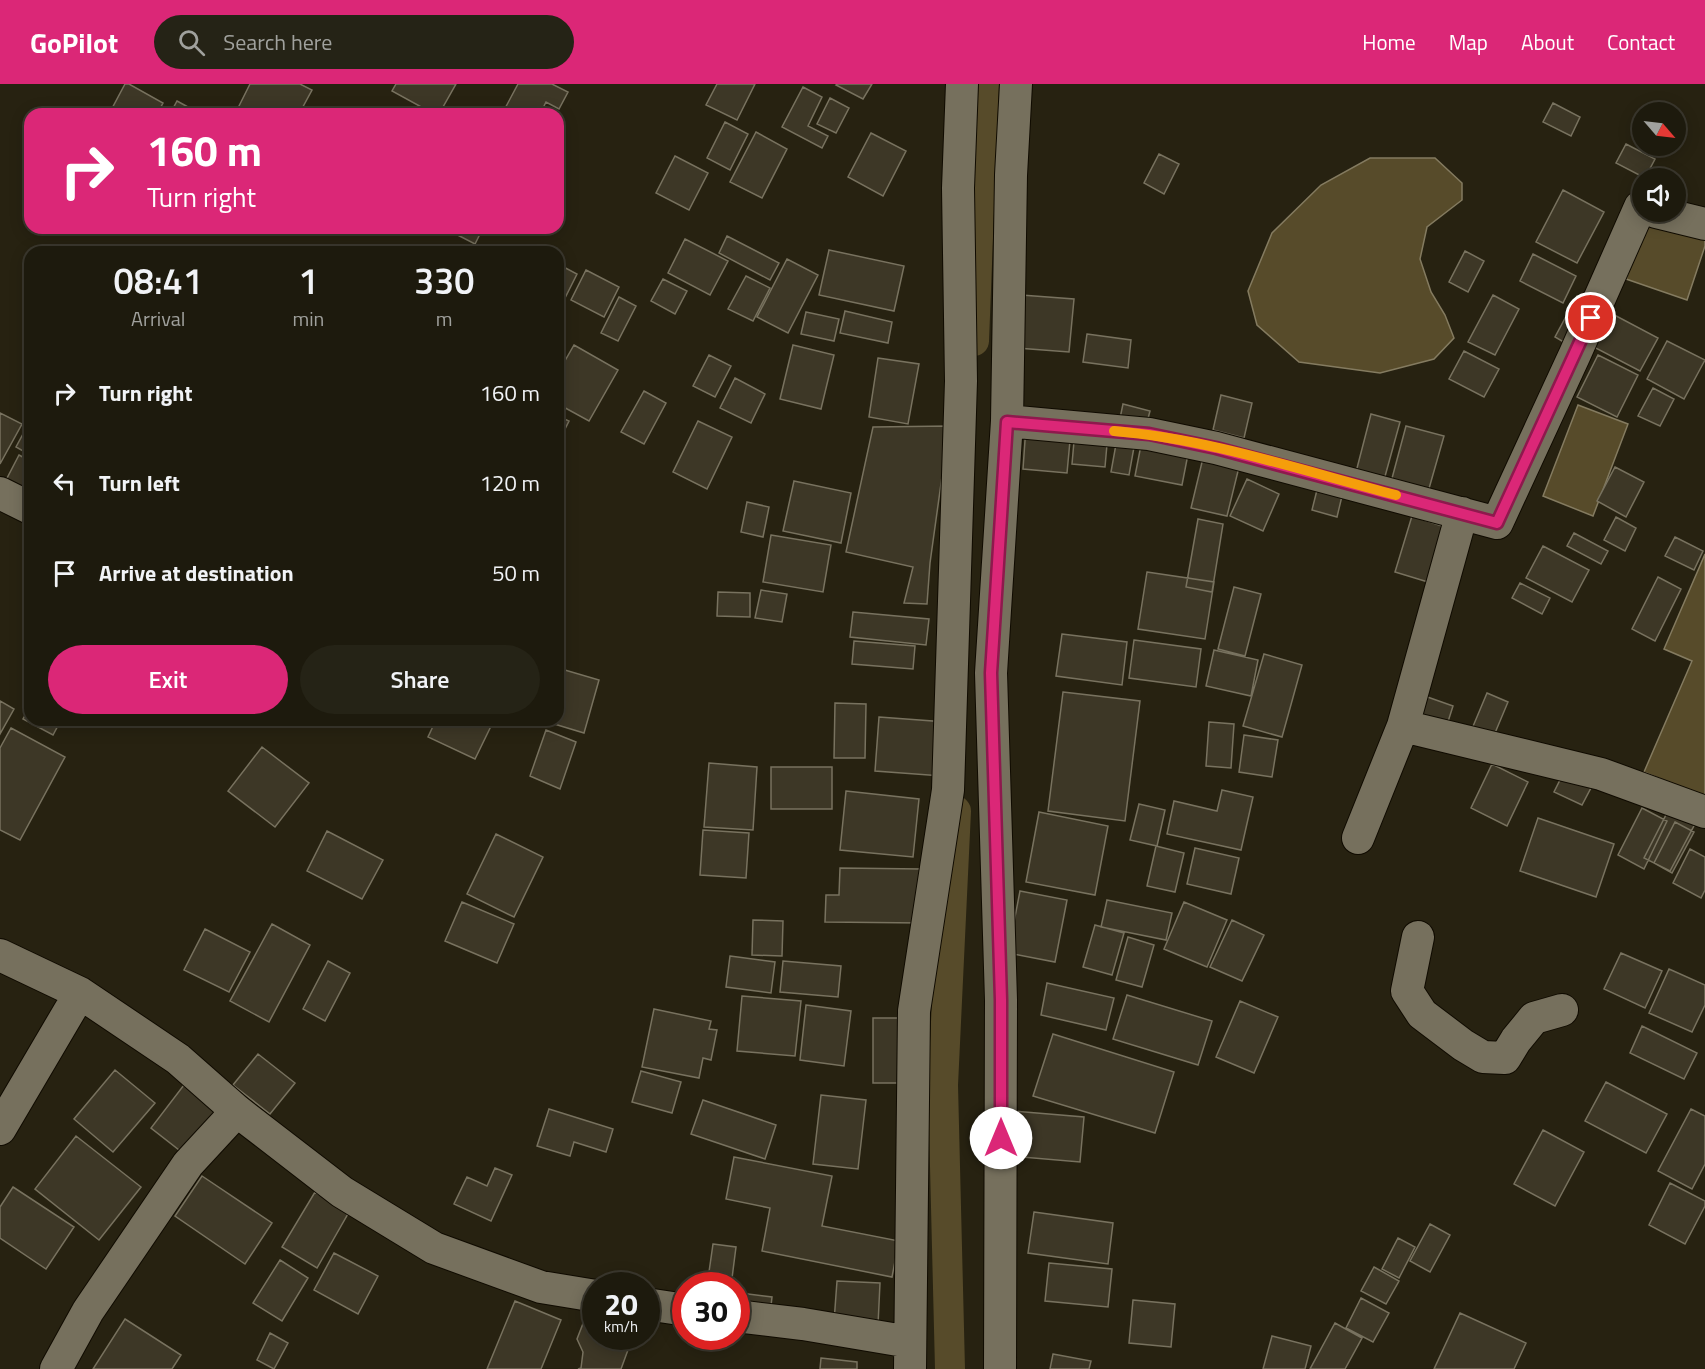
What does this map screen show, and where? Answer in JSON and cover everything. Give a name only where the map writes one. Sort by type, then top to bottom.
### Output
[{"type":"street","points":[[750,1318],[803,1324],[910,1355],[914,1011],[948,790],[961,381],[958,188],[962,84]]},
{"type":"street","points":[[1000,1369],[1001,1000],[991,673],[1007,422],[1011,175],[1016,84]]},
{"type":"street","points":[[1686,219],[1705,224]]},
{"type":"street","points":[[1007,422],[1149,434],[1216,448],[1497,523],[1633,222]]},
{"type":"street","points":[[0,493],[24,505]]},
{"type":"street","points":[[1358,838],[1403,726],[1462,513]]},
{"type":"street","points":[[1403,726],[1601,774],[1705,812]]},
{"type":"street","points":[[1418,937],[1407,991],[1422,1014],[1483,1057],[1505,1058],[1534,1018],[1562,1010]]},
{"type":"street","points":[[0,955],[80,993],[178,1059],[237,1111],[342,1192],[434,1248],[541,1287],[582,1294]]},
{"type":"street","points":[[0,1129],[80,993]]},
{"type":"street","points":[[56,1369],[88,1311],[188,1164],[237,1111]]},
{"type":"shaded area","points":[[1370,158],[1435,158],[1462,183],[1462,200],[1427,227],[1420,259],[1431,292],[1445,315],[1454,338],[1434,359],[1380,373],[1299,362],[1257,325],[1248,291],[1272,233],[1321,185]]},
{"type":"shaded area","points":[[1646,222],[1666,222],[1705,235],[1705,246],[1687,300],[1626,279]]},
{"type":"shaded area","points":[[1578,405],[1628,424],[1593,516],[1543,496]]},
{"type":"shaded area","points":[[1705,554],[1705,798],[1644,772],[1692,661],[1664,649]]},
{"type":"building","points":[[125,84],[163,103],[160,108],[112,108]]},
{"type":"building","points":[[250,84],[300,84],[312,90],[302,108],[238,108]]},
{"type":"building","points":[[396,84],[456,84],[442,108],[423,108],[392,91]]},
{"type":"building","points":[[518,84],[552,84],[568,92],[560,108],[546,102],[543,108],[505,108]]},
{"type":"building","points":[[717,84],[755,84],[737,120],[706,105]]},
{"type":"building","points":[[837,84],[872,84],[863,99]]},
{"type":"building","points":[[803,87],[822,97],[808,126],[828,136],[822,148],[782,127]]},
{"type":"building","points":[[830,98],[849,108],[836,133],[817,124]]},
{"type":"building","points":[[177,101],[190,108],[173,108]]},
{"type":"building","points":[[1553,103],[1580,117],[1571,136],[1543,122]]},
{"type":"building","points":[[725,122],[748,134],[730,170],[707,158]]},
{"type":"building","points":[[756,132],[787,149],[762,198],[730,182]]},
{"type":"building","points":[[871,133],[906,151],[883,196],[848,177]]},
{"type":"building","points":[[1626,144],[1632,147],[1632,156],[1649,156],[1655,159],[1650,168],[1632,168],[1632,171],[1616,163]]},
{"type":"building","points":[[1159,154],[1179,164],[1164,194],[1144,183]]},
{"type":"building","points":[[675,156],[708,173],[689,210],[656,193]]},
{"type":"building","points":[[1563,190],[1604,212],[1577,263],[1536,242]]},
{"type":"building","points":[[456,234],[480,234],[475,244]]},
{"type":"building","points":[[727,236],[779,263],[770,280],[719,253]]},
{"type":"building","points":[[685,239],[728,261],[710,295],[668,273]]},
{"type":"building","points":[[829,250],[904,266],[894,311],[819,295]]},
{"type":"building","points":[[1465,251],[1484,261],[1468,292],[1449,282]]},
{"type":"building","points":[[1533,254],[1576,276],[1563,303],[1520,281]]},
{"type":"building","points":[[787,259],[818,275],[788,333],[757,317]]},
{"type":"building","points":[[564,267],[577,274],[564,300]]},
{"type":"building","points":[[586,270],[619,287],[604,317],[571,300]]},
{"type":"building","points":[[746,276],[770,288],[753,321],[728,309]]},
{"type":"building","points":[[663,279],[687,291],[675,314],[651,301]]},
{"type":"building","points":[[1021,295],[1074,299],[1069,352],[1017,348]]},
{"type":"building","points":[[1493,295],[1519,309],[1495,355],[1468,342]]},
{"type":"building","points":[[1577,296],[1594,304],[1572,347],[1555,337]]},
{"type":"building","points":[[619,297],[636,306],[618,341],[601,333]]},
{"type":"building","points":[[1603,309],[1658,338],[1640,371],[1586,343]]},
{"type":"building","points":[[845,311],[892,322],[888,343],[840,333]]},
{"type":"building","points":[[806,312],[839,319],[834,341],[801,334]]},
{"type":"building","points":[[1087,334],[1131,340],[1128,368],[1083,362]]},
{"type":"building","points":[[1667,341],[1705,360],[1684,399],[1647,379]]},
{"type":"building","points":[[574,345],[618,370],[589,421],[564,407],[564,362]]},
{"type":"building","points":[[793,345],[834,355],[821,409],[780,399]]},
{"type":"building","points":[[1464,351],[1499,369],[1484,397],[1449,379]]},
{"type":"building","points":[[709,355],[731,366],[715,397],[693,386]]},
{"type":"building","points":[[1598,355],[1638,375],[1617,417],[1577,397]]},
{"type":"building","points":[[878,358],[919,364],[908,424],[869,417]]},
{"type":"building","points":[[735,378],[765,394],[751,423],[720,408]]},
{"type":"building","points":[[1653,388],[1674,399],[1660,426],[1638,416]]},
{"type":"building","points":[[644,391],[666,403],[644,444],[621,432]]},
{"type":"building","points":[[1221,395],[1252,403],[1244,438],[1213,430]]},
{"type":"building","points":[[1123,404],[1150,411],[1145,430],[1119,423]]},
{"type":"building","points":[[0,413],[22,424],[0,464]]},
{"type":"building","points":[[1371,414],[1400,422],[1384,480],[1356,472]]},
{"type":"building","points":[[564,419],[569,421],[564,431]]},
{"type":"building","points":[[698,421],[732,437],[707,489],[673,472]]},
{"type":"building","points":[[949,426],[930,563],[927,604],[904,603],[913,567],[846,552],[873,427]]},
{"type":"building","points":[[1026,426],[1071,430],[1067,473],[1023,469]]},
{"type":"building","points":[[1406,426],[1444,436],[1428,492],[1391,482]]},
{"type":"building","points":[[1075,430],[1108,433],[1105,467],[1072,464]]},
{"type":"building","points":[[24,432],[24,452],[16,447]]},
{"type":"building","points":[[1118,433],[1136,436],[1129,475],[1111,472]]},
{"type":"building","points":[[1142,440],[1189,449],[1182,485],[1135,476]]},
{"type":"building","points":[[19,455],[24,458],[24,495],[4,484]]},
{"type":"building","points":[[1203,458],[1239,467],[1227,516],[1191,508]]},
{"type":"building","points":[[1615,467],[1644,482],[1626,517],[1597,501]]},
{"type":"building","points":[[1247,479],[1279,494],[1263,531],[1230,516]]},
{"type":"building","points":[[794,481],[851,493],[841,543],[783,531]]},
{"type":"building","points":[[1317,490],[1342,496],[1337,517],[1312,510]]},
{"type":"building","points":[[747,502],[769,507],[763,537],[741,532]]},
{"type":"building","points":[[1412,516],[1445,527],[1428,582],[1395,572]]},
{"type":"building","points":[[1616,517],[1636,528],[1625,551],[1604,540]]},
{"type":"building","points":[[1198,519],[1223,524],[1212,592],[1186,587]]},
{"type":"building","points":[[1574,533],[1608,551],[1601,564],[1567,546]]},
{"type":"building","points":[[771,535],[831,545],[823,592],[763,582]]},
{"type":"building","points":[[1675,537],[1703,551],[1694,570],[1665,556]]},
{"type":"building","points":[[1543,546],[1589,570],[1572,602],[1526,578]]},
{"type":"building","points":[[1147,572],[1214,582],[1205,639],[1138,629]]},
{"type":"building","points":[[1658,577],[1681,589],[1655,641],[1632,629]]},
{"type":"building","points":[[1520,583],[1550,598],[1542,614],[1512,598]]},
{"type":"building","points":[[1234,587],[1261,594],[1245,656],[1218,649]]},
{"type":"building","points":[[761,590],[787,594],[782,622],[755,618]]},
{"type":"building","points":[[718,592],[750,593],[750,617],[717,616]]},
{"type":"building","points":[[853,612],[929,619],[926,645],[850,637]]},
{"type":"building","points":[[1062,634],[1127,642],[1122,685],[1056,676]]},
{"type":"building","points":[[1134,640],[1201,649],[1196,687],[1129,678]]},
{"type":"building","points":[[854,641],[915,646],[913,669],[852,664]]},
{"type":"building","points":[[1214,650],[1258,660],[1251,696],[1206,686]]},
{"type":"building","points":[[1264,654],[1302,665],[1282,737],[1243,726]]},
{"type":"building","points":[[564,670],[599,680],[584,733],[561,726],[564,726]]},
{"type":"building","points":[[1063,692],[1140,701],[1125,821],[1048,811]]},
{"type":"building","points":[[1487,693],[1508,702],[1487,752],[1466,743]]},
{"type":"building","points":[[1419,694],[1453,706],[1446,728],[1412,716]]},
{"type":"building","points":[[0,701],[14,709],[0,734]]},
{"type":"building","points":[[835,703],[866,704],[865,758],[834,758]]},
{"type":"building","points":[[879,717],[946,722],[942,776],[875,771]]},
{"type":"building","points":[[1209,722],[1234,724],[1231,768],[1206,766]]},
{"type":"building","points":[[36,726],[58,726],[53,735]]},
{"type":"building","points":[[433,726],[491,726],[475,759],[428,737]]},
{"type":"building","points":[[11,728],[65,757],[20,840],[0,830],[0,748]]},
{"type":"building","points":[[546,730],[576,742],[560,789],[530,776]]},
{"type":"building","points":[[1244,735],[1278,740],[1272,777],[1239,772]]},
{"type":"building","points":[[262,747],[309,783],[275,827],[228,791]]},
{"type":"building","points":[[709,763],[757,767],[753,830],[704,827]]},
{"type":"building","points":[[1492,764],[1528,782],[1507,826],[1471,808]]},
{"type":"building","points":[[771,767],[832,767],[832,809],[771,809]]},
{"type":"building","points":[[1565,770],[1593,784],[1582,805],[1554,792]]},
{"type":"building","points":[[1222,790],[1253,797],[1241,850],[1167,834],[1174,801],[1217,811]]},
{"type":"building","points":[[846,791],[919,799],[913,857],[840,850]]},
{"type":"building","points":[[1139,804],[1165,810],[1157,846],[1130,840]]},
{"type":"building","points":[[1642,808],[1667,821],[1644,869],[1618,855]]},
{"type":"building","points":[[1669,809],[1696,822],[1670,871],[1644,858]]},
{"type":"building","points":[[1039,812],[1108,826],[1095,895],[1026,882]]},
{"type":"building","points":[[1538,818],[1614,844],[1596,897],[1520,871]]},
{"type":"building","points":[[1675,822],[1694,832],[1672,873],[1654,863]]},
{"type":"building","points":[[703,830],[749,833],[746,878],[700,875]]},
{"type":"building","points":[[327,831],[383,860],[362,899],[307,871]]},
{"type":"building","points":[[496,834],[543,857],[514,917],[467,894]]},
{"type":"building","points":[[1156,846],[1184,853],[1175,892],[1147,886]]},
{"type":"building","points":[[1195,848],[1239,858],[1231,894],[1187,884]]},
{"type":"building","points":[[1690,849],[1705,857],[1705,890],[1701,898],[1673,883]]},
{"type":"building","points":[[840,868],[922,869],[922,923],[825,922],[826,895],[839,895]]},
{"type":"building","points":[[1020,891],[1067,900],[1055,962],[1008,953]]},
{"type":"building","points":[[1107,900],[1172,913],[1166,940],[1101,927]]},
{"type":"building","points":[[462,902],[514,924],[497,963],[445,941]]},
{"type":"building","points":[[1184,902],[1227,920],[1207,967],[1164,949]]},
{"type":"building","points":[[753,920],[783,921],[782,956],[752,955]]},
{"type":"building","points":[[1232,920],[1264,935],[1242,981],[1210,967]]},
{"type":"building","points":[[272,924],[310,945],[269,1022],[230,1001]]},
{"type":"building","points":[[1095,925],[1124,933],[1112,975],[1083,967]]},
{"type":"building","points":[[205,929],[250,952],[229,992],[184,970]]},
{"type":"building","points":[[1128,937],[1154,945],[1142,987],[1116,980]]},
{"type":"building","points":[[1621,953],[1662,971],[1645,1008],[1604,989]]},
{"type":"building","points":[[730,956],[775,962],[771,993],[726,987]]},
{"type":"building","points":[[328,961],[350,973],[325,1021],[303,1009]]},
{"type":"building","points":[[783,961],[841,966],[838,997],[780,992]]},
{"type":"building","points":[[1669,969],[1705,985],[1705,1005],[1692,1032],[1649,1013]]},
{"type":"building","points":[[1047,983],[1114,998],[1106,1030],[1041,1015]]},
{"type":"building","points":[[1127,995],[1212,1021],[1198,1065],[1113,1039]]},
{"type":"building","points":[[742,996],[801,1001],[795,1056],[737,1051]]},
{"type":"building","points":[[1240,1001],[1278,1017],[1254,1073],[1216,1057]]},
{"type":"building","points":[[806,1005],[851,1011],[844,1066],[800,1060]]},
{"type":"building","points":[[654,1009],[711,1021],[709,1029],[717,1030],[711,1060],[703,1058],[699,1078],[642,1067]]},
{"type":"building","points":[[873,1018],[903,1018],[902,1083],[873,1083]]},
{"type":"building","points":[[1642,1026],[1697,1053],[1684,1079],[1630,1053]]},
{"type":"building","points":[[1053,1034],[1174,1072],[1155,1133],[1033,1096]]},
{"type":"building","points":[[258,1054],[295,1083],[270,1114],[233,1085]]},
{"type":"building","points":[[115,1070],[155,1103],[113,1152],[74,1119]]},
{"type":"building","points":[[641,1071],[681,1082],[672,1113],[632,1102]]},
{"type":"building","points":[[187,1081],[224,1109],[188,1157],[151,1128]]},
{"type":"building","points":[[1606,1082],[1667,1114],[1646,1153],[1585,1121]]},
{"type":"building","points":[[821,1095],[866,1100],[858,1169],[813,1164]]},
{"type":"building","points":[[703,1100],[776,1125],[765,1159],[691,1134]]},
{"type":"building","points":[[549,1109],[613,1129],[606,1152],[574,1142],[570,1156],[537,1146]]},
{"type":"building","points":[[1691,1109],[1705,1116],[1705,1164],[1692,1189],[1658,1171]]},
{"type":"building","points":[[1014,1111],[1084,1117],[1080,1162],[1011,1156]]},
{"type":"building","points":[[1543,1130],[1584,1152],[1555,1206],[1514,1184]]},
{"type":"building","points":[[76,1136],[141,1187],[99,1240],[35,1189]]},
{"type":"building","points":[[734,1157],[832,1176],[822,1226],[899,1241],[892,1277],[762,1251],[770,1208],[726,1199]]},
{"type":"building","points":[[495,1168],[512,1175],[491,1221],[454,1204],[467,1177],[487,1186]]},
{"type":"building","points":[[202,1176],[272,1223],[245,1264],[175,1216]]},
{"type":"building","points":[[1670,1183],[1705,1201],[1705,1206],[1685,1244],[1649,1225]]},
{"type":"building","points":[[13,1187],[74,1227],[46,1269],[0,1238],[0,1207]]},
{"type":"building","points":[[315,1192],[349,1212],[317,1268],[282,1247]]},
{"type":"building","points":[[1034,1212],[1113,1223],[1108,1264],[1028,1253]]},
{"type":"building","points":[[1430,1224],[1450,1235],[1430,1272],[1410,1261]]},
{"type":"building","points":[[1398,1238],[1415,1247],[1399,1278],[1382,1269]]},
{"type":"building","points":[[713,1244],[736,1247],[733,1272],[709,1272]]},
{"type":"building","points":[[334,1253],[378,1276],[358,1314],[314,1290]]},
{"type":"building","points":[[280,1260],[308,1278],[282,1321],[253,1303]]},
{"type":"building","points":[[1049,1263],[1112,1269],[1108,1307],[1045,1301]]},
{"type":"building","points":[[1374,1267],[1399,1281],[1386,1304],[1361,1291]]},
{"type":"building","points":[[837,1281],[880,1283],[878,1325],[834,1322]]},
{"type":"building","points":[[750,1294],[772,1297],[770,1315],[750,1312]]},
{"type":"building","points":[[1361,1298],[1389,1313],[1373,1342],[1346,1328]]},
{"type":"building","points":[[1133,1300],[1175,1304],[1171,1347],[1129,1343]]},
{"type":"building","points":[[515,1301],[561,1320],[541,1369],[487,1369]]},
{"type":"building","points":[[1460,1313],[1526,1343],[1514,1369],[1434,1369]]},
{"type":"building","points":[[125,1319],[181,1355],[172,1369],[93,1369]]},
{"type":"building","points":[[1335,1323],[1362,1338],[1345,1369],[1310,1369]]},
{"type":"building","points":[[582,1326],[582,1350],[577,1339]]},
{"type":"building","points":[[270,1333],[288,1343],[274,1369],[257,1360]]},
{"type":"building","points":[[1272,1336],[1311,1346],[1305,1369],[1263,1369]]},
{"type":"building","points":[[582,1350],[628,1350],[621,1369],[578,1369],[581,1368]]},
{"type":"building","points":[[1053,1354],[1091,1361],[1089,1369],[1050,1369]]},
{"type":"building","points":[[821,1358],[857,1362],[857,1369],[820,1369]]},
{"type":"waterway","points":[[974,341],[984,84]]},
{"type":"waterway","points":[[950,1369],[943,1085],[956,811]]},
{"type":"slow traffic","points":[[1114,431],[1149,434],[1216,448],[1396,495]]},
{"type":"route","points":[[1001,1138],[1001,1000],[991,673],[1007,422],[1172,438],[1497,523],[1591,318]]}]
